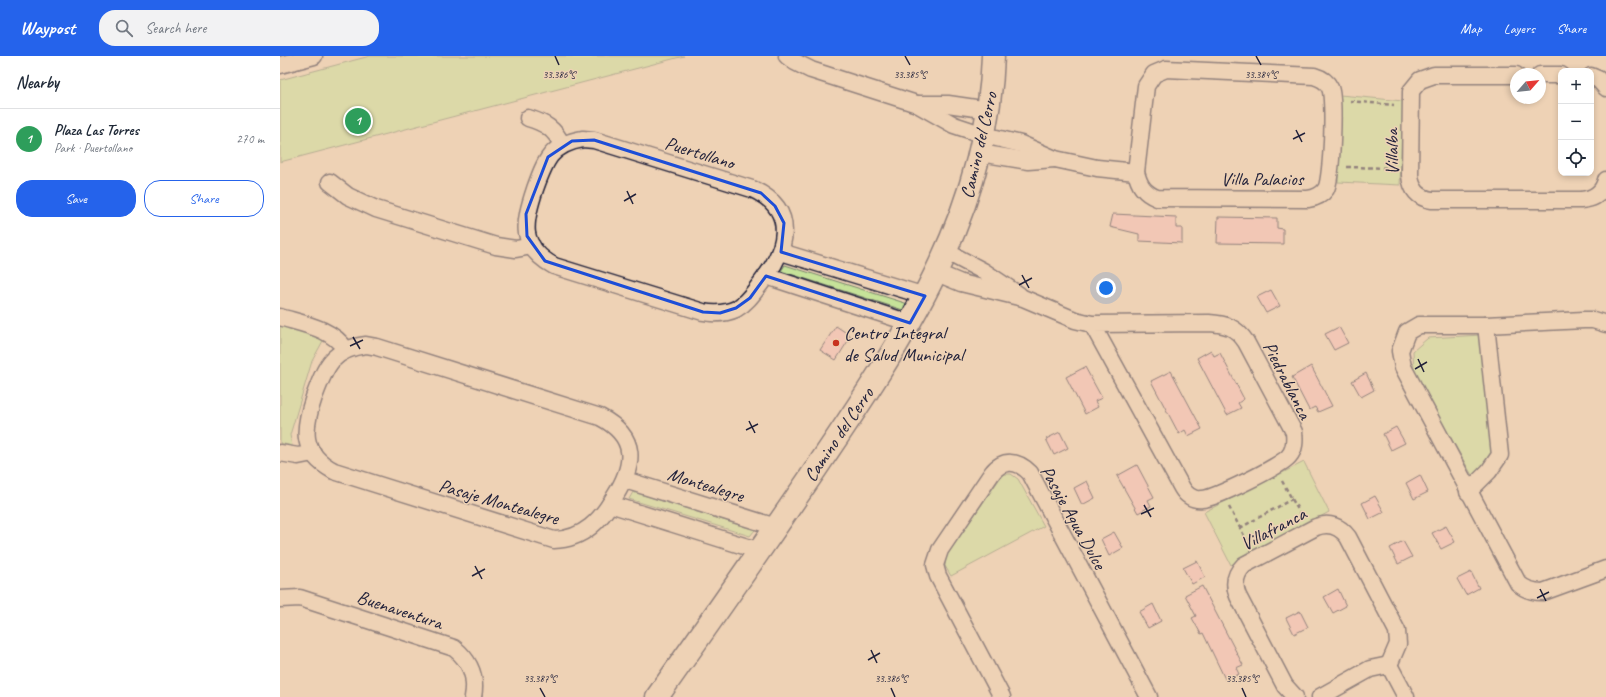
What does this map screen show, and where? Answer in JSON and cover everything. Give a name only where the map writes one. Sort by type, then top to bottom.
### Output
[{"type":"street","points":[[280,65],[314,56]]},
{"type":"street","points":[[787,56],[811,70],[917,104],[982,144],[1028,161],[1055,160],[1097,168],[1136,172]]},
{"type":"street","name":"Camino del Cerro","points":[[657,697],[760,551],[831,446],[910,323],[925,296],[937,273],[964,204],[982,144],[989,110],[994,56]]},
{"type":"street","name":"Villa Palacios","points":[[1166,69],[1314,76],[1328,83],[1333,100],[1330,167],[1326,188],[1319,196],[1308,199],[1157,198],[1142,188],[1136,172],[1146,86],[1149,79],[1160,71],[1166,69]]},
{"type":"street","name":"Villalba","points":[[1510,75],[1427,76],[1420,80],[1411,91],[1410,182],[1421,197],[1432,200],[1587,199],[1598,194],[1602,190],[1606,180]]},
{"type":"street","points":[[1546,75],[1558,75]]},
{"type":"street","points":[[1594,77],[1598,79],[1606,88]]},
{"type":"street","points":[[917,104],[948,104],[989,110]]},
{"type":"street","points":[[528,118],[542,122],[553,130],[562,145]]},
{"type":"street","name":"Puertollano","points":[[583,139],[594,140],[761,193],[776,206],[784,223],[784,242],[781,252],[766,276],[743,304],[729,311],[711,314],[554,266],[545,261],[532,246],[527,236],[526,214],[543,164],[551,154],[562,145],[583,139]]},
{"type":"street","points":[[330,182],[348,196],[376,209],[496,246],[516,249],[532,246]]},
{"type":"street","name":"Piedrablanca","points":[[946,251],[996,278],[1023,298]]},
{"type":"street","points":[[781,252],[925,296]]},
{"type":"street","name":"Piedrablanca","points":[[937,273],[961,283],[1023,298],[1076,320],[1092,324],[1217,324],[1232,327],[1246,342],[1294,432],[1295,438],[1292,450],[1284,461],[1204,500],[1198,500],[1184,492],[1092,324]]},
{"type":"street","points":[[766,276],[910,323]]},
{"type":"street","points":[[280,317],[329,333],[336,338],[346,350]]},
{"type":"street","points":[[1606,324],[1593,320],[1584,320],[1415,327],[1407,332],[1403,337],[1400,351],[1403,367],[1514,578],[1522,587],[1535,592],[1543,592],[1606,569]]},
{"type":"street","points":[[1468,492],[1489,472],[1500,455],[1486,325]]},
{"type":"street","name":"Pasaje Montealegre","points":[[366,345],[377,347],[600,417],[617,428],[627,444],[630,461],[625,480],[610,504],[588,530],[572,538],[554,540],[334,471],[318,461],[313,453],[306,437],[307,419],[324,371],[337,355],[346,350],[366,345]]},
{"type":"street","points":[[280,453],[298,456],[313,453]]},
{"type":"street","name":"Pasaje Agua Dulce","points":[[1002,697],[938,576],[935,565],[940,550],[992,473],[1000,465],[1011,462],[1018,464],[1030,473],[1149,697]]},
{"type":"street","name":"Montealegre","points":[[625,480],[776,527]]},
{"type":"street","points":[[610,504],[760,551]]},
{"type":"street","name":"Villafranca","points":[[1295,697],[1285,686],[1236,590],[1235,583],[1240,570],[1256,558],[1309,530],[1322,525],[1340,528],[1348,537],[1397,630],[1398,644],[1389,665]]},
{"type":"street","name":"Buenaventura","points":[[280,599],[300,598],[454,648],[461,654],[472,670],[475,688],[473,697]]},
{"type":"street","points":[[1320,697],[1370,669],[1389,665],[1406,697]]},
{"type":"path","points":[[1333,100],[1410,106]]},
{"type":"path","points":[[1330,167],[1410,169]]},
{"type":"path","points":[[1274,466],[1309,530]]},
{"type":"path","points":[[1221,493],[1256,558]]},
{"type":"path","points":[[1240,528],[1292,499]]},
{"type":"highlighted area","points":[[594,140],[761,193],[775,206],[784,223],[781,252],[925,296],[910,323],[766,276],[750,298],[736,308],[720,313],[703,312],[545,261],[527,236],[526,214],[548,157],[572,141]]},
{"type":"green space","points":[[370,56],[684,56],[280,162],[280,80]]},
{"type":"green space","points":[[1340,95],[1403,101],[1400,185],[1338,182]]},
{"type":"green space","points":[[785,265],[908,304],[903,310],[781,271]]},
{"type":"green space","points":[[280,325],[324,339],[312,361],[290,435],[292,446],[280,443]]},
{"type":"green space","points":[[1482,335],[1500,452],[1473,477],[1414,373],[1413,351],[1428,338]]},
{"type":"green space","points":[[1304,462],[1329,512],[1231,565],[1204,512]]},
{"type":"green space","points":[[1003,474],[1011,474],[1018,479],[1044,526],[951,576],[945,566],[946,556]]},
{"type":"green space","points":[[633,492],[755,530],[750,536],[629,499]]},
{"type":"building","points":[[1113,214],[1176,217],[1176,228],[1182,228],[1182,243],[1139,241],[1139,234],[1110,227]]},
{"type":"building","points":[[1218,217],[1277,218],[1277,228],[1283,229],[1283,244],[1217,243]]},
{"type":"building","points":[[1271,290],[1280,306],[1266,313],[1257,297]]},
{"type":"building","name":"Centro Integral de Salud Municipal","points":[[836,326],[851,336],[836,360],[820,350]]},
{"type":"building","points":[[1339,327],[1348,343],[1334,350],[1325,334]]},
{"type":"building","points":[[1211,350],[1214,356],[1220,353],[1244,399],[1238,403],[1241,408],[1227,415],[1197,358]]},
{"type":"building","points":[[1311,366],[1332,406],[1318,412],[1315,407],[1309,410],[1292,377]]},
{"type":"building","points":[[1085,367],[1102,398],[1095,401],[1098,407],[1085,414],[1066,377]]},
{"type":"building","points":[[1171,371],[1202,429],[1188,436],[1185,430],[1179,434],[1151,381]]},
{"type":"building","points":[[1366,373],[1374,390],[1361,397],[1352,381]]},
{"type":"building","points":[[1396,427],[1405,443],[1391,450],[1383,434]]},
{"type":"building","points":[[1060,432],[1068,448],[1054,455],[1046,439]]},
{"type":"building","points":[[1137,465],[1154,497],[1148,500],[1151,506],[1138,513],[1117,476]]},
{"type":"building","points":[[1420,475],[1428,492],[1414,499],[1406,483]]},
{"type":"building","points":[[1087,481],[1095,498],[1082,505],[1074,488]]},
{"type":"building","points":[[1375,496],[1384,512],[1370,519],[1362,503]]},
{"type":"building","points":[[1446,526],[1455,542],[1441,549],[1432,533]]},
{"type":"building","points":[[1114,532],[1123,548],[1109,556],[1101,539]]},
{"type":"building","points":[[1403,541],[1412,557],[1398,564],[1390,548]]},
{"type":"building","points":[[1197,561],[1205,577],[1192,584],[1183,568]]},
{"type":"building","points":[[1471,572],[1479,588],[1466,595],[1457,579]]},
{"type":"building","points":[[1202,586],[1243,665],[1236,668],[1239,674],[1226,681],[1203,633],[1201,634],[1192,618],[1196,616],[1185,595]]},
{"type":"building","points":[[1338,589],[1346,606],[1333,613],[1324,597]]},
{"type":"building","points":[[1153,604],[1161,621],[1148,628],[1139,612]]},
{"type":"building","points":[[1300,611],[1308,627],[1294,634],[1286,618]]},
{"type":"place","name":"Plaza Las Torres","points":[[358,121]]},
{"type":"place","name":"Centro Integral de Salud Municipal","points":[[836,343]]}]
